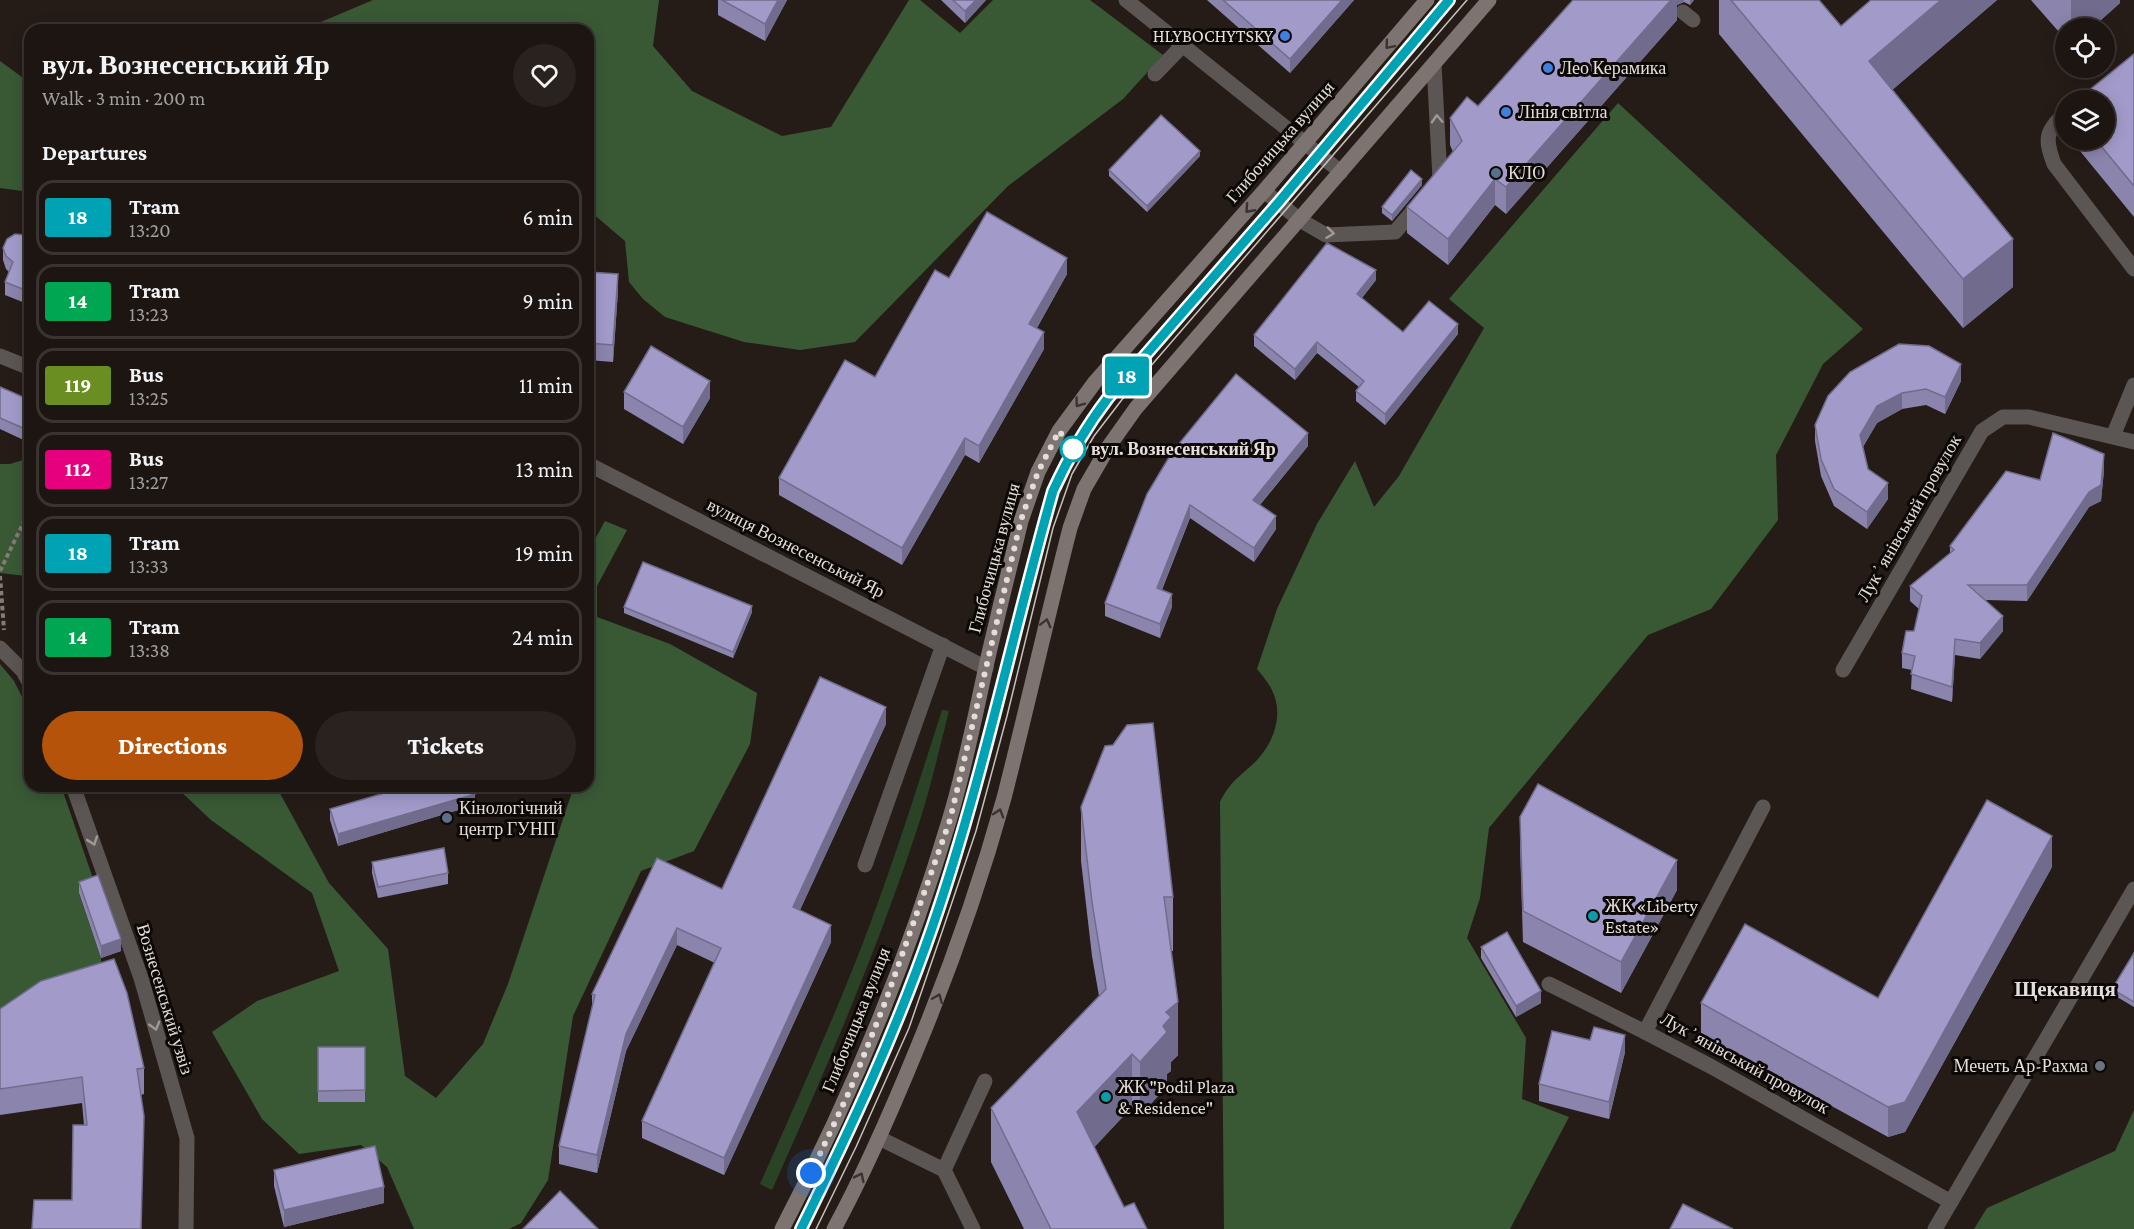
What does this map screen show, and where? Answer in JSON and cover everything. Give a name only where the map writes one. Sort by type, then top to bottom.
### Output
[{"type":"main road","name":"Глибочицька вулиця","points":[[782,1229],[850,1090],[916,918],[950,820],[1021,520],[1038,472],[1059,431],[1095,382],[1306,143],[1427,0]]},
{"type":"main road","points":[[834,1229],[879,1138],[943,984],[983,867],[1004,798],[1070,528],[1084,489],[1109,446],[1136,408],[1489,0]]},
{"type":"street","points":[[1126,0],[1341,172]]},
{"type":"street","points":[[1155,74],[1183,45]]},
{"type":"street","points":[[1264,191],[1300,220],[1326,235],[1395,232],[1440,178],[1434,64]]},
{"type":"street","points":[[2055,124],[2051,129],[2047,144],[2054,164],[2134,268]]},
{"type":"street","points":[[0,356],[24,366]]},
{"type":"street","points":[[2112,436],[2134,385]]},
{"type":"street","name":"Лукʼянівський провулок","points":[[1844,670],[1982,431],[2003,417],[2029,417],[2134,442]]},
{"type":"street","name":"вулиця Вознесенський Яр","points":[[594,467],[986,668]]},
{"type":"street","points":[[866,865],[943,645]]},
{"type":"street","points":[[0,648],[24,673]]},
{"type":"street","name":"Вознесенський узвіз","points":[[75,792],[141,978],[187,1138],[186,1229]]},
{"type":"street","name":"Лукʼянівський провулок","points":[[1763,807],[1645,1032],[1733,1078],[1951,1202]]},
{"type":"street","points":[[1935,1229],[2134,889]]},
{"type":"street","points":[[1549,984],[1645,1032]]},
{"type":"street","points":[[944,1170],[985,1080]]},
{"type":"street","points":[[879,1138],[944,1170],[973,1229]]},
{"type":"path","points":[[0,571],[24,521]]},
{"type":"path","points":[[0,576],[4,630]]},
{"type":"green space","points":[[373,0],[659,0],[653,46],[692,91],[782,136],[831,127],[909,0],[920,0],[960,33],[993,0],[1090,0],[1163,55],[1123,99],[1008,186],[855,342],[800,350],[744,342],[665,317],[643,299],[629,282],[625,241],[594,215],[594,24],[316,24]]},
{"type":"green space","points":[[0,61],[24,79],[24,191],[0,188]]},
{"type":"green space","points":[[1618,103],[1863,329],[1823,364],[1776,455],[1778,520],[1711,609],[1648,635],[1489,828],[1480,898],[1467,938],[1526,1038],[1522,1099],[1569,1117],[1510,1229],[1224,1229],[1220,802],[1231,785],[1267,747],[1275,728],[1277,708],[1275,698],[1257,669],[1277,609],[1317,524],[1355,461],[1374,507],[1399,476],[1484,328],[1449,299]]},
{"type":"green space","points":[[24,460],[24,576],[0,573],[0,464]]},
{"type":"green space","points":[[605,521],[627,530],[597,586],[597,617],[670,644],[757,693],[750,744],[694,851],[641,871],[573,1016],[548,1180],[521,1223],[509,1229],[414,1229],[387,1167],[361,1145],[299,1154],[262,1119],[212,1032],[257,1001],[339,971],[312,893],[211,820],[181,792],[279,792],[329,883],[388,949],[405,1076],[436,1098],[483,1044],[508,984],[572,792],[594,792],[594,541]]},
{"type":"green space","points":[[0,664],[14,681],[24,700],[24,792],[63,792],[96,887],[79,894],[101,958],[102,981],[0,1022]]},
{"type":"green space","points":[[942,710],[949,711],[925,804],[888,912],[852,1005],[772,1190],[760,1184],[830,1024],[869,927]]},
{"type":"green space","points":[[2134,1110],[2134,1229],[1974,1229],[1987,1208],[2115,1151]]},
{"type":"building","points":[[722,0],[778,0],[765,24]]},
{"type":"building","points":[[953,0],[976,0],[965,11]]},
{"type":"building","name":"HLYBOCHYTSKY","points":[[1223,0],[1342,0],[1290,59]]},
{"type":"building","points":[[1573,0],[1671,0],[1506,187],[1495,179],[1448,239],[1407,207],[1462,141],[1450,118],[1467,97],[1478,106]]},
{"type":"building","points":[[1731,0],[1819,0],[1841,26],[1871,0],[1941,0],[1869,61],[2013,239],[1963,279]]},
{"type":"building","points":[[2134,54],[2134,186],[2104,150],[2115,150],[2115,90],[2089,90],[2104,78],[2115,78],[2115,69]]},
{"type":"building","points":[[1161,115],[1200,151],[1147,206],[1109,170]]},
{"type":"building","points":[[1411,170],[1422,179],[1392,215],[1382,207]]},
{"type":"building","points":[[987,212],[1067,258],[1029,324],[1044,332],[979,446],[965,438],[902,548],[779,478],[845,360],[875,377],[935,270],[949,278]]},
{"type":"building","points":[[15,234],[24,235],[24,290],[5,282],[13,262],[6,256],[3,248],[7,239]]},
{"type":"building","points":[[1327,243],[1376,270],[1357,294],[1403,332],[1429,301],[1458,324],[1385,414],[1356,391],[1364,381],[1317,342],[1295,369],[1254,335]]},
{"type":"building","points":[[594,272],[618,274],[613,345],[594,343]]},
{"type":"building","points":[[1899,344],[1929,346],[1961,364],[1945,397],[1926,389],[1902,393],[1877,406],[1860,435],[1868,469],[1888,483],[1867,512],[1834,489],[1821,459],[1815,425],[1828,396],[1850,372]]},
{"type":"building","points":[[651,346],[710,381],[683,427],[624,392]]},
{"type":"building","points":[[1236,374],[1308,433],[1253,500],[1276,516],[1254,548],[1190,505],[1157,588],[1172,594],[1160,624],[1105,603],[1147,494],[1177,444]]},
{"type":"building","points":[[0,387],[24,397],[24,428],[0,418]]},
{"type":"building","points":[[2053,433],[2104,454],[2101,485],[2089,492],[2027,585],[1968,585],[2003,616],[1980,643],[1955,639],[1952,687],[1911,674],[1915,656],[1902,653],[1906,631],[1914,631],[1922,596],[1910,586],[1954,550],[1950,546],[2006,471],[2040,480]]},
{"type":"building","points":[[643,562],[752,606],[733,652],[624,607]]},
{"type":"building","points":[[820,677],[886,707],[793,907],[831,925],[724,1158],[642,1121],[721,948],[677,928],[626,1034],[597,1155],[559,1146],[595,995],[592,994],[657,858],[722,889]]},
{"type":"building","points":[[1153,723],[1173,897],[1164,897],[1178,1002],[1166,1012],[1171,1017],[1163,1026],[1167,1032],[1140,1062],[1132,1054],[1077,1112],[1124,1207],[1134,1203],[1147,1229],[1051,1229],[991,1108],[1106,989],[1092,902],[1081,807],[1105,746],[1113,745],[1127,725]]},
{"type":"building","name":"ЖК «Liberty Estate»","points":[[1538,784],[1677,860],[1621,962],[1523,911],[1520,817]]},
{"type":"building","points":[[388,792],[474,792],[475,794],[338,834],[330,809]]},
{"type":"building","points":[[1987,800],[2052,836],[1905,1102],[1888,1107],[1701,1003],[1745,924],[1878,998]]},
{"type":"building","points":[[444,848],[448,873],[378,887],[372,862]]},
{"type":"building","points":[[98,875],[121,939],[101,946],[79,882]]},
{"type":"building","points":[[1507,932],[1541,991],[1516,1006],[1481,947]]},
{"type":"building","points":[[2134,953],[2134,1002],[2112,989]]},
{"type":"building","points":[[114,959],[127,993],[144,1068],[137,1069],[144,1116],[141,1229],[32,1229],[34,1200],[72,1200],[73,1125],[87,1125],[82,1077],[0,1089],[0,1009],[41,981]]},
{"type":"building","points":[[1594,1027],[1625,1035],[1609,1102],[1539,1084],[1552,1031],[1590,1040]]},
{"type":"building","points":[[318,1047],[365,1047],[365,1090],[318,1091]]},
{"type":"building","points":[[375,1146],[384,1187],[284,1210],[274,1170]]},
{"type":"building","points":[[560,1191],[598,1229],[523,1229]]},
{"type":"building","points":[[1683,1204],[1733,1229],[1670,1229]]},
{"type":"tram line","points":[[801,1229],[843,1144],[896,1023],[933,927],[965,827],[1053,491],[1065,466],[1109,398],[1278,203],[1449,0]]},
{"type":"tram line","name":"18","points":[[801,1229],[843,1144],[896,1023],[933,927],[965,826],[1053,491],[1066,461],[1084,430],[1108,398],[1278,203],[1449,0]]},
{"type":"tram line","points":[[816,1229],[856,1147],[909,1028],[942,932],[976,831],[1053,528],[1072,474],[1094,436],[1124,397],[1467,0]]},
{"type":"place","name":"HLYBOCHYTSKY","points":[[1285,36]]},
{"type":"place","name":"Лео Керамика","points":[[1548,68]]},
{"type":"place","name":"Лінія світла","points":[[1506,112]]},
{"type":"place","name":"КЛО","points":[[1496,173]]},
{"type":"place","name":"вул. Вознесенський Яр","points":[[1073,449]]},
{"type":"place","name":"Кінологічний центр ГУНП","points":[[447,818]]},
{"type":"place","name":"ЖК «Liberty Estate»","points":[[1593,916]]},
{"type":"place","name":"Мечеть Ар-Рахма","points":[[2100,1066]]},
{"type":"place","name":"ЖК \"Podil Plaza & Residence\"","points":[[1106,1097]]},
{"type":"district","name":"Щекавиця","points":[[2065,989]]},
{"type":"route","points":[[811,1173],[850,1090],[886,1000],[950,820],[1021,520],[1038,472],[1059,431],[1073,449]]}]
